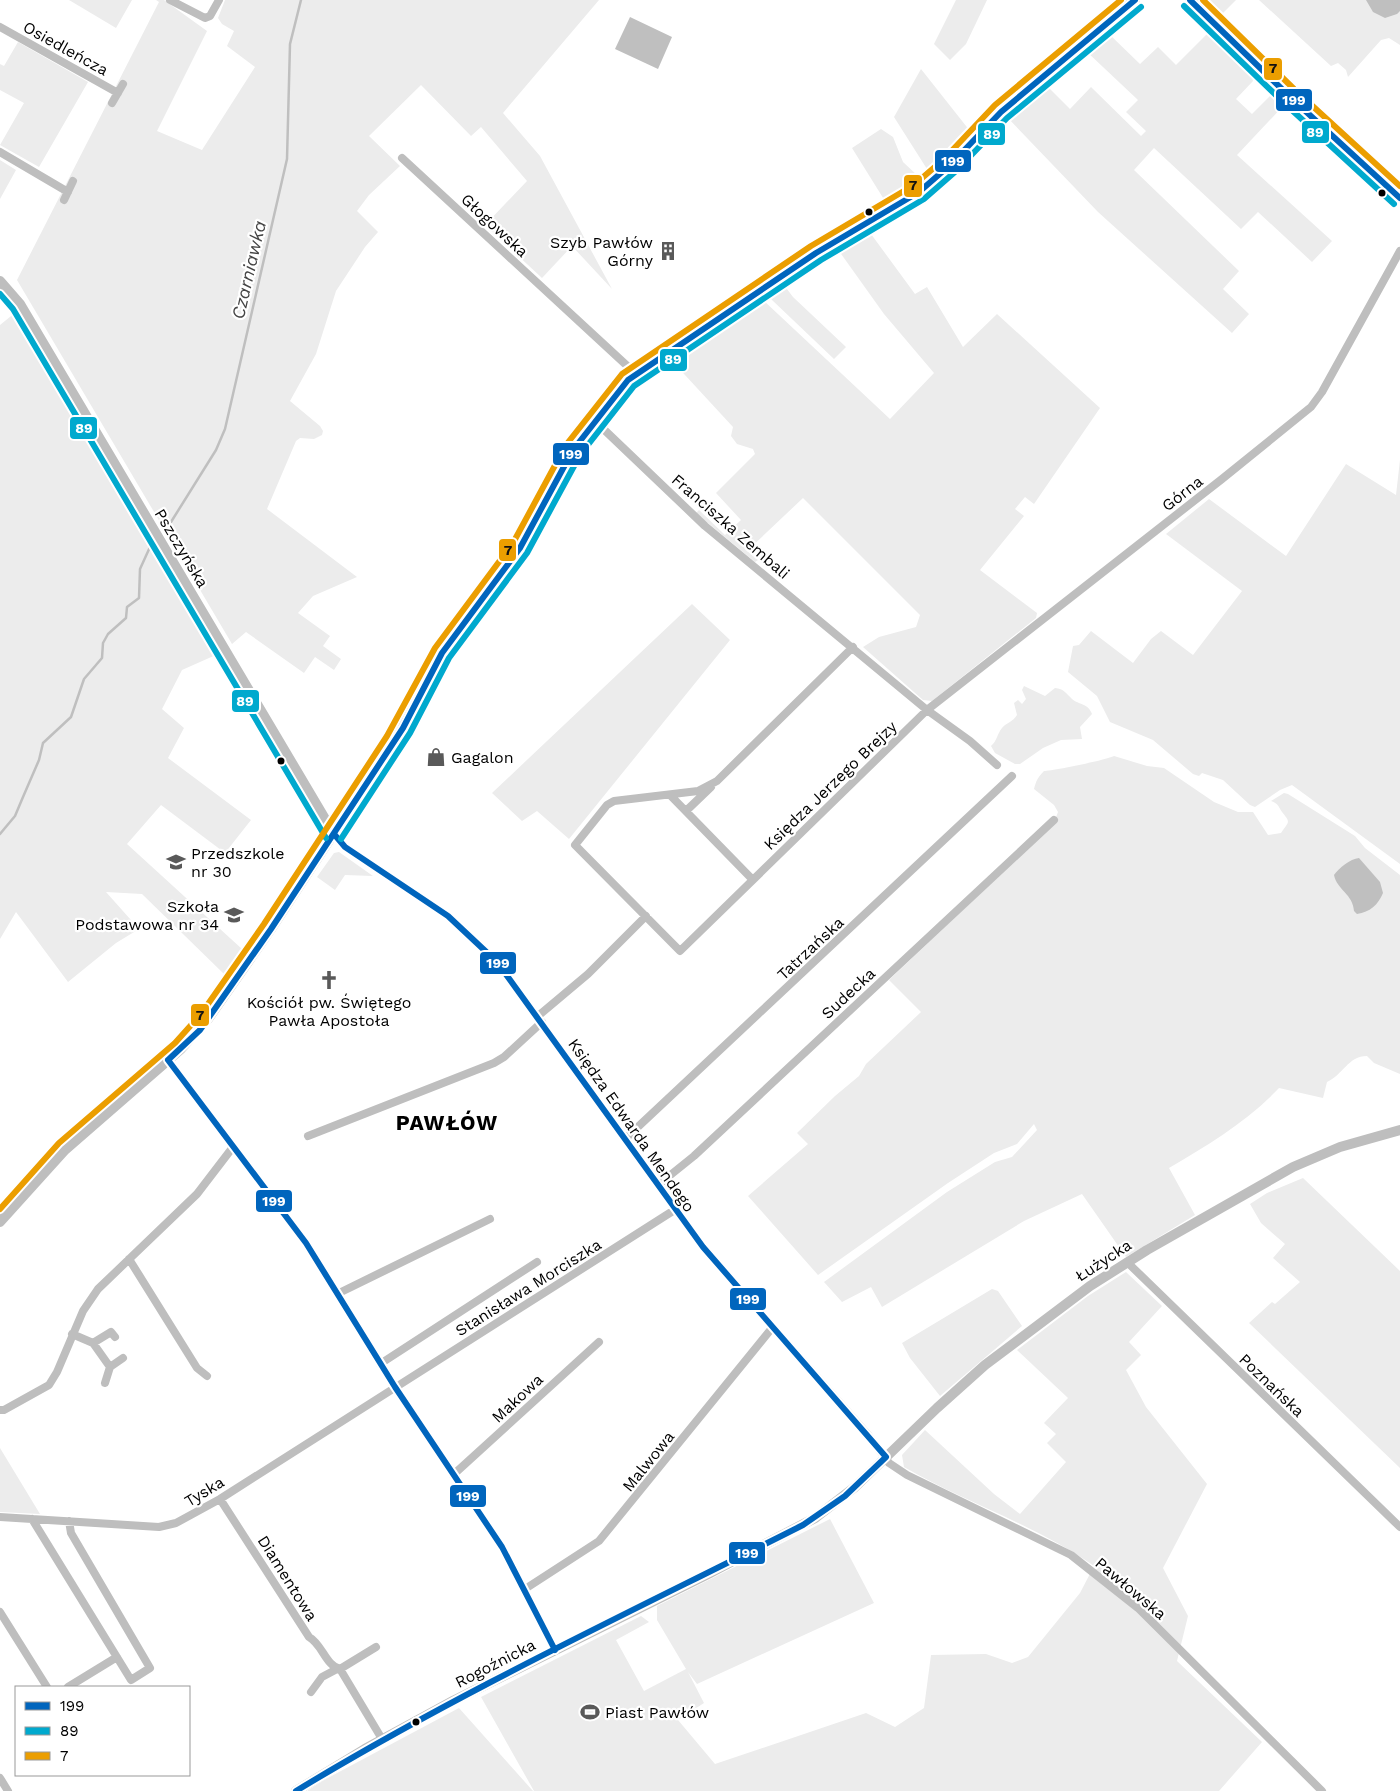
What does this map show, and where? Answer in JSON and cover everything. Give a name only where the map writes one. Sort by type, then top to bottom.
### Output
[{"type":"street","points":[[170,0],[205,18],[210,16],[219,0]]},
{"type":"street","points":[[0,1222],[65,1150],[191,1040],[208,1018],[334,834],[403,728],[442,653],[520,548],[565,464],[595,421],[636,374],[816,253],[911,198],[938,176],[1002,112],[1135,0]]},
{"type":"street","points":[[1190,0],[1288,95],[1400,198]]},
{"type":"street","name":"Osiedleńcza","points":[[0,27],[118,93]]},
{"type":"street","points":[[112,102],[123,84]]},
{"type":"street","points":[[0,152],[68,192]]},
{"type":"street","name":"Głogowska","points":[[402,158],[636,374]]},
{"type":"street","points":[[64,200],[73,181]]},
{"type":"street","name":"Górna","points":[[927,710],[1222,479],[1311,406],[1322,392],[1400,251]]},
{"type":"street","name":"Pszczyńska","points":[[0,280],[20,304],[334,834]]},
{"type":"street","name":"Franciszka Zembali","points":[[595,421],[705,526],[927,710],[970,741],[997,765]]},
{"type":"street","points":[[686,811],[853,647]]},
{"type":"street","name":"Księdza Jerzego Brejzy","points":[[670,795],[614,801],[607,805],[574,845],[680,951],[927,710]]},
{"type":"street","name":"Tatrzańska","points":[[625,1139],[1012,776]]},
{"type":"street","points":[[670,795],[698,791],[717,781]]},
{"type":"street","points":[[670,795],[752,879]]},
{"type":"street","name":"Sudecka","points":[[658,1185],[694,1156],[1054,820]]},
{"type":"street","name":"Księdza Edwarda Mendego","points":[[334,834],[345,847],[441,911],[468,932],[504,970],[717,1264],[886,1457]]},
{"type":"street","points":[[308,1136],[494,1063],[504,1057],[540,1019],[646,916]]},
{"type":"street","points":[[168,1060],[290,1220],[380,1364],[502,1547],[555,1650]]},
{"type":"street","name":"Łużycka","points":[[886,1457],[937,1408],[998,1355],[1071,1299],[1127,1262],[1285,1171],[1332,1150],[1400,1130]]},
{"type":"street","points":[[0,1410],[4,1410],[49,1385],[57,1372],[72,1334],[98,1289],[197,1194],[234,1147]]},
{"type":"street","name":"Stanisława Morciszka","points":[[395,1387],[676,1209]]},
{"type":"street","points":[[337,1294],[490,1219]]},
{"type":"street","points":[[129,1259],[197,1368],[207,1376]]},
{"type":"street","points":[[380,1364],[537,1262]]},
{"type":"street","name":"Poznańska","points":[[1127,1262],[1400,1527]]},
{"type":"street","name":"Malwowa","points":[[525,1589],[600,1541],[772,1328]]},
{"type":"street","points":[[93,1343],[111,1332],[115,1337]]},
{"type":"street","points":[[72,1334],[93,1343],[110,1367]]},
{"type":"street","name":"Makowa","points":[[453,1475],[599,1342]]},
{"type":"street","points":[[106,1383],[110,1367],[124,1358]]},
{"type":"street","name":"Tyska","points":[[0,1517],[159,1528],[182,1520],[220,1499],[395,1387]]},
{"type":"street","name":"Rogoźnicka","points":[[296,1791],[382,1739],[816,1518],[845,1496],[886,1457]]},
{"type":"street","name":"Pawłowska","points":[[886,1457],[890,1463],[907,1475],[1005,1521],[1071,1555],[1138,1608],[1322,1791]]},
{"type":"street","name":"Diamentowa","points":[[220,1499],[309,1637],[317,1641],[339,1669],[382,1739]]},
{"type":"street","points":[[32,1519],[131,1680],[150,1668],[71,1533],[69,1521]]},
{"type":"street","points":[[0,1612],[46,1686]]},
{"type":"street","points":[[311,1692],[322,1678],[376,1647]]},
{"type":"street","points":[[70,1686],[117,1657]]},
{"type":"street","points":[[0,1778],[8,1791]]},
{"type":"shaded area","points":[[69,0],[132,0],[116,28]]},
{"type":"shaded area","points":[[156,0],[164,0],[207,31],[157,131],[202,150],[255,67],[227,46],[234,31],[222,24],[218,18],[225,0],[599,0],[503,113],[540,156],[612,289],[572,246],[542,278],[485,225],[527,181],[481,127],[471,136],[421,85],[369,136],[400,166],[369,195],[357,211],[378,232],[365,247],[336,291],[316,354],[290,401],[320,426],[323,431],[322,435],[314,439],[300,438],[296,441],[267,509],[357,577],[313,596],[298,613],[330,636],[323,646],[341,659],[334,670],[315,657],[304,673],[246,632],[232,644],[17,280],[159,2]]},
{"type":"shaded area","points":[[956,0],[987,0],[966,44],[950,60],[934,44]]},
{"type":"shaded area","points":[[1197,0],[1236,0],[1219,17],[1236,33],[1233,36]]},
{"type":"shaded area","points":[[1259,0],[1400,0],[1400,45],[1389,38],[1381,40],[1348,77],[1346,70],[1338,63],[1331,66]]},
{"type":"shaded area","points":[[1366,0],[1400,0],[1400,11],[1385,18],[1373,12]]},
{"type":"shaded area","points":[[630,17],[672,37],[658,69],[615,49]]},
{"type":"shaded area","points":[[1210,31],[1251,71],[1253,81],[1236,99],[1252,114],[1273,93],[1285,104],[1237,155],[1332,241],[1312,262],[1258,212],[1241,229],[1154,148],[1134,170],[1239,271],[1223,289],[1249,314],[1232,333],[1098,212],[1007,117],[1045,84],[1070,109],[1091,87],[1141,136],[1146,131],[1126,112],[1138,100],[1086,51],[1108,33],[1140,64],[1158,47],[1176,65]]},
{"type":"shaded area","points":[[18,42],[88,82],[39,167],[0,145],[24,103],[0,90],[0,64],[4,66]]},
{"type":"shaded area","points":[[921,69],[970,131],[930,170],[927,169],[894,117]]},
{"type":"shaded area","points":[[881,129],[893,137],[903,162],[918,176],[917,181],[885,201],[852,148]]},
{"type":"shaded area","points":[[0,160],[16,170],[0,199]]},
{"type":"shaded area","points":[[871,234],[915,294],[927,287],[963,347],[997,314],[1100,408],[1034,504],[1025,497],[1015,509],[1024,516],[980,570],[1037,613],[1036,618],[932,701],[923,700],[863,647],[879,637],[916,627],[920,615],[803,498],[747,551],[758,560],[755,562],[696,513],[699,510],[725,535],[741,520],[716,493],[755,454],[753,449],[737,444],[731,436],[733,427],[673,362],[763,300],[890,419],[934,373],[884,314],[839,251]]},
{"type":"shaded area","points":[[784,285],[793,297],[846,347],[834,359],[769,296]]},
{"type":"shaded area","points":[[16,312],[162,555],[218,654],[182,670],[162,709],[184,728],[168,758],[251,820],[225,853],[161,805],[127,844],[242,949],[224,974],[142,894],[106,892],[139,929],[116,943],[68,982],[16,912],[0,939],[0,325]]},
{"type":"shaded area","points":[[1400,460],[1400,864],[1292,785],[1280,790],[1255,807],[1250,805],[1223,780],[1202,773],[1199,776],[1193,774],[1153,740],[1110,722],[1097,696],[1068,672],[1073,646],[1079,645],[1091,631],[1133,663],[1151,639],[1161,631],[1193,655],[1242,591],[1166,534],[1209,499],[1286,556],[1346,464],[1396,495]]},
{"type":"shaded area","points":[[692,604],[730,640],[569,839],[537,811],[522,821],[492,793]]},
{"type":"shaded area","points":[[1024,686],[1045,696],[1055,688],[1061,689],[1072,699],[1088,708],[1092,714],[1080,727],[1082,739],[1061,740],[1043,748],[1020,764],[1015,764],[995,753],[991,746],[1002,728],[1017,715],[1014,703],[1018,700],[1022,704],[1026,699],[1022,690]]},
{"type":"shaded area","points":[[1114,756],[1147,766],[1164,768],[1214,802],[1238,812],[1253,812],[1268,835],[1281,833],[1288,822],[1278,805],[1271,801],[1284,793],[1288,794],[1355,836],[1365,848],[1400,875],[1400,1074],[1374,1063],[1367,1056],[1350,1062],[1333,1079],[1327,1082],[1323,1098],[1279,1088],[1241,1122],[1169,1168],[1195,1215],[1126,1257],[1082,1194],[1024,1221],[882,1307],[871,1287],[842,1302],[824,1282],[947,1192],[995,1162],[1012,1157],[1037,1130],[1034,1124],[1017,1144],[994,1153],[948,1183],[818,1275],[748,1196],[808,1144],[797,1133],[835,1096],[859,1076],[866,1064],[921,1012],[889,980],[1053,825],[1058,812],[1054,805],[1034,789],[1040,775],[1044,771]]},
{"type":"shaded area","points":[[339,852],[373,876],[345,875],[335,890],[317,877],[334,853]]},
{"type":"shaded area","points":[[1359,858],[1380,882],[1383,893],[1373,907],[1366,912],[1357,914],[1354,911],[1351,900],[1338,885],[1334,875],[1345,864]]},
{"type":"shaded area","points":[[1303,1178],[1400,1271],[1400,1468],[1249,1323],[1272,1302],[1275,1304],[1300,1282],[1273,1258],[1285,1244],[1261,1223],[1250,1204],[1267,1193]]},
{"type":"shaded area","points":[[1126,1272],[1162,1306],[1129,1342],[1141,1355],[1126,1370],[1146,1407],[1207,1484],[1163,1568],[1188,1616],[1177,1661],[1262,1742],[1219,1791],[534,1791],[481,1697],[641,1616],[649,1622],[616,1640],[644,1691],[686,1669],[657,1620],[657,1606],[830,1519],[874,1603],[697,1684],[688,1672],[704,1703],[678,1720],[715,1764],[866,1713],[895,1727],[924,1708],[931,1655],[986,1654],[1012,1663],[1028,1657],[1080,1593],[1094,1566],[1049,1538],[904,1467],[902,1455],[925,1430],[994,1494],[1020,1514],[1066,1462],[1047,1443],[1056,1434],[1044,1423],[1068,1398],[1017,1350],[1088,1296]]},
{"type":"shaded area","points":[[992,1289],[998,1291],[1022,1326],[940,1396],[910,1358],[902,1343]]},
{"type":"shaded area","points":[[0,1448],[40,1514],[0,1512]]},
{"type":"shaded area","points":[[459,1708],[533,1791],[307,1791],[324,1780]]},
{"type":"waterway","name":"Czarniawka","points":[[166,530],[216,450],[225,429],[287,159],[290,44],[301,0]]},
{"type":"waterway","name":"Czarniawka","points":[[0,834],[15,816],[39,760],[43,743],[71,717],[84,679],[102,658],[103,643],[108,634],[126,618],[127,607],[139,598],[140,569],[150,547]]},
{"type":"transit line","name":"7","points":[[0,1209],[59,1143],[175,1043],[201,1014],[264,924],[387,736],[435,648],[513,543],[566,445],[622,374],[811,246],[914,185],[944,159],[995,105],[1121,0]]},
{"type":"transit line","name":"199","points":[[168,1060],[200,1030],[271,929],[403,728],[442,653],[520,548],[573,450],[628,380],[816,253],[919,192],[950,165],[1001,112],[1135,0]]},
{"type":"transit line","name":"199","points":[[1190,0],[1288,95],[1400,198]]},
{"type":"transit line","name":"7","points":[[1203,0],[1294,89],[1400,186]]},
{"type":"transit line","name":"89","points":[[1184,6],[1282,101],[1394,204]]},
{"type":"transit line","name":"89","points":[[341,839],[410,733],[449,658],[527,553],[580,455],[634,386],[821,260],[924,199],[956,171],[1007,118],[1141,7]]},
{"type":"transit line","name":"89","points":[[0,294],[13,309],[326,838]]},
{"type":"transit line","name":"199","points":[[334,834],[345,847],[448,916],[497,962],[703,1247],[886,1457]]},
{"type":"transit line","name":"199","points":[[168,1060],[306,1243],[395,1387],[502,1547],[555,1650]]},
{"type":"transit line","name":"199","points":[[296,1791],[483,1686],[803,1525],[845,1496],[886,1457]]},
{"type":"place","name":"Szyb Pawłów Górny","points":[[668,251]]},
{"type":"place","name":"Gagalon","points":[[436,757]]},
{"type":"place","name":"Przedszkole nr 30","points":[[176,862]]},
{"type":"place","name":"Szkoła Podstawowa nr 34","points":[[234,915]]},
{"type":"place","name":"Kościół pw. Świętego Pawła Apostoła","points":[[329,980]]},
{"type":"place","name":"Piast Pawłów","points":[[590,1712]]},
{"type":"district","name":"PAWŁÓW","points":[[447,1123]]}]
